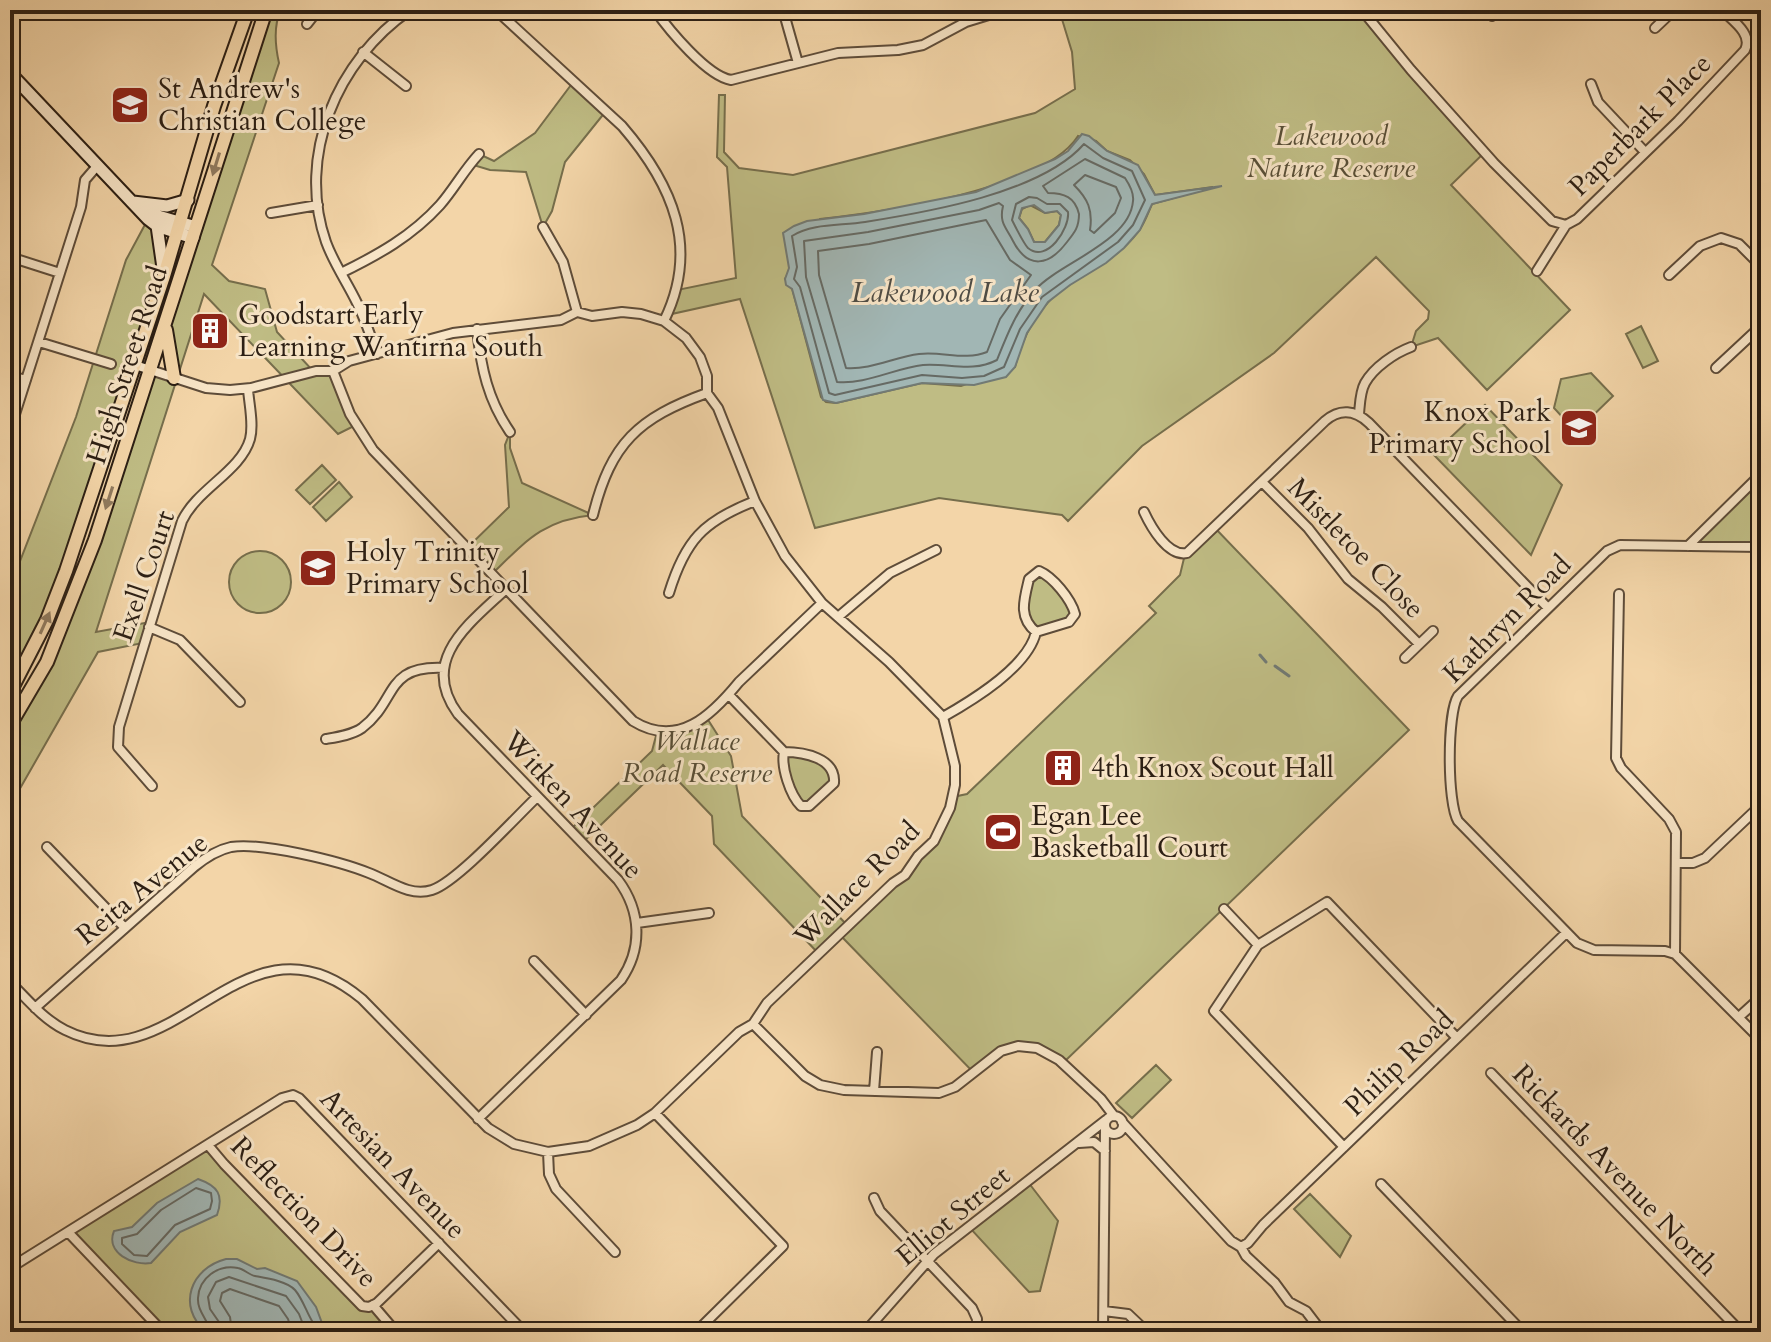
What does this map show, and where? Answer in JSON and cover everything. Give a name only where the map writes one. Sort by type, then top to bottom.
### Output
[{"type":"main road","name":"High Street Road","points":[[10,692],[60,589],[164,276],[214,106],[248,10]]},
{"type":"main road","name":"High Street Road","points":[[10,725],[47,662],[95,540],[266,10]]},
{"type":"main road","points":[[10,73],[157,226],[195,232]]},
{"type":"main road","points":[[137,207],[167,206],[188,200]]},
{"type":"main road","points":[[137,207],[179,228]]},
{"type":"main road","points":[[157,226],[164,276]]},
{"type":"main road","points":[[166,326],[174,378]]},
{"type":"street","points":[[307,24],[318,10]]},
{"type":"street","points":[[377,354],[358,305],[324,237],[318,205],[317,172],[324,129],[341,84],[378,35],[410,10]]},
{"type":"street","points":[[496,10],[622,126],[660,180],[678,229],[682,261],[676,295],[664,321]]},
{"type":"street","points":[[655,10],[684,45],[724,79],[741,78],[846,52],[914,47],[937,39],[966,22],[1005,10]]},
{"type":"street","points":[[783,10],[798,63]]},
{"type":"street","points":[[1362,10],[1411,70],[1514,184],[1552,221],[1566,225]]},
{"type":"street","name":"Paperbark Place","points":[[1655,28],[1674,10]]},
{"type":"street","name":"Paperbark Place","points":[[1537,271],[1566,225],[1577,219],[1747,47],[1746,35],[1722,10]]},
{"type":"street","points":[[363,52],[406,86]]},
{"type":"street","points":[[1591,84],[1598,102],[1645,152]]},
{"type":"street","points":[[341,273],[381,253],[411,233],[439,206],[479,154]]},
{"type":"street","points":[[10,430],[81,207],[85,180],[98,165]]},
{"type":"street","points":[[271,213],[318,205]]},
{"type":"street","points":[[543,227],[563,262],[577,312]]},
{"type":"street","points":[[1669,275],[1700,246],[1721,238],[1739,244],[1761,266]]},
{"type":"street","points":[[10,257],[60,273]]},
{"type":"street","points":[[1716,368],[1761,328],[1757,315],[1761,298]]},
{"type":"street","points":[[135,365],[214,389],[248,389],[316,371],[333,371],[349,361],[453,333],[561,320],[577,312],[592,316],[631,312],[664,321],[678,330],[694,348],[707,376],[707,393],[718,408],[755,501],[785,556],[822,603],[889,662],[943,717],[999,679],[1028,651],[1036,632]]},
{"type":"street","points":[[477,329],[487,388],[510,432]]},
{"type":"street","points":[[39,342],[111,364]]},
{"type":"street","points":[[1359,414],[1363,388],[1368,379],[1392,356],[1411,347]]},
{"type":"street","points":[[333,371],[350,414],[373,450],[633,721],[646,729],[663,733],[684,729],[730,696],[739,682],[822,603]]},
{"type":"street","points":[[10,376],[26,380]]},
{"type":"street","name":"Exell Court","points":[[152,786],[120,751],[117,740],[186,513],[194,501],[234,463],[249,442],[248,389]]},
{"type":"street","points":[[593,515],[609,466],[631,436],[660,412],[707,393]]},
{"type":"street","points":[[1144,512],[1152,529],[1174,551],[1185,554],[1331,416],[1348,411],[1359,414],[1548,608]]},
{"type":"street","points":[[1688,546],[1760,475]]},
{"type":"street","name":"Mistletoe Close","points":[[1262,482],[1308,528],[1348,579],[1419,644]]},
{"type":"street","points":[[669,593],[681,559],[697,535],[715,519],[755,501]]},
{"type":"street","name":"Kathryn Road","points":[[1675,954],[1580,946],[1458,821],[1452,810],[1451,798],[1452,711],[1455,700],[1614,547],[1761,547]]},
{"type":"street","points":[[838,617],[880,580],[901,566],[936,550]]},
{"type":"street","points":[[1039,571],[1048,576],[1071,604],[1075,614],[1069,622],[1036,632],[1026,622],[1023,609],[1029,579],[1039,571]]},
{"type":"street","points":[[326,739],[353,733],[364,727],[406,674],[423,668],[444,668],[456,639],[506,589]]},
{"type":"street","points":[[1619,594],[1616,758],[1624,773],[1672,824],[1677,837],[1675,954],[1761,1040]]},
{"type":"street","points":[[149,627],[180,640],[240,702]]},
{"type":"street","name":"Mistletoe Close","points":[[1405,658],[1433,631]]},
{"type":"street","name":"Witken Avenue","points":[[444,668],[445,688],[454,708],[618,880],[630,900],[637,923],[634,953],[627,971],[614,988],[478,1119]]},
{"type":"street","points":[[730,696],[784,752],[818,757],[833,773],[834,783],[809,806],[801,806],[795,800],[784,765],[784,752]]},
{"type":"street","name":"Wallace Road","points":[[10,982],[35,1008],[72,1034],[103,1041],[124,1041],[156,1031],[247,977],[277,970],[317,974],[343,984],[362,999],[496,1134],[514,1144],[548,1152],[578,1149],[620,1134],[655,1113],[739,1032],[753,1024],[767,1003],[908,872],[941,831],[952,803],[955,778],[953,756],[943,717]]},
{"type":"street","name":"Reita Avenue","points":[[35,1008],[203,860],[230,847],[259,847],[330,861],[369,872],[409,891],[433,890],[455,876],[537,797]]},
{"type":"street","points":[[1677,863],[1693,863],[1705,858],[1761,805]]},
{"type":"street","points":[[47,847],[125,928]]},
{"type":"street","points":[[1344,1147],[1214,1011],[1258,945],[1327,902],[1457,1038]]},
{"type":"street","points":[[1224,909],[1258,945]]},
{"type":"street","points":[[637,923],[709,913]]},
{"type":"street","name":"Philip Road","points":[[1243,1244],[1566,933]]},
{"type":"street","points":[[534,961],[586,1015]]},
{"type":"street","points":[[1739,1017],[1761,997]]},
{"type":"street","points":[[753,1024],[798,1071],[812,1081],[835,1089],[924,1094],[947,1090],[965,1080],[992,1056],[1018,1046],[1031,1046],[1049,1053],[1090,1091],[1110,1125],[1140,1143]]},
{"type":"street","points":[[874,1091],[877,1052]]},
{"type":"street","name":"Rickards Avenue North","points":[[1491,1073],[1741,1332]]},
{"type":"street","name":"Artesian Avenue","points":[[10,1268],[282,1098],[296,1096],[524,1332]]},
{"type":"street","points":[[655,1113],[783,1246],[696,1332]]},
{"type":"street","points":[[1110,1125],[1123,1127],[1122,1122],[1231,1241],[1243,1244],[1248,1258],[1289,1302],[1306,1311],[1322,1332]]},
{"type":"street","points":[[1103,1332],[1106,1150],[1110,1125]]},
{"type":"street","name":"Elliot Street","points":[[865,1332],[927,1261],[1078,1143],[1110,1125]]},
{"type":"street","points":[[1078,1143],[1096,1143],[1106,1150]]},
{"type":"street","name":"Reflection Drive","points":[[208,1145],[365,1307],[373,1305],[439,1243]]},
{"type":"street","points":[[548,1152],[549,1174],[556,1189],[615,1252]]},
{"type":"street","points":[[1381,1184],[1523,1332]]},
{"type":"street","points":[[874,1198],[880,1211],[972,1308],[977,1319],[976,1332]]},
{"type":"street","points":[[68,1232],[163,1332]]},
{"type":"street","points":[[373,1305],[396,1332]]},
{"type":"street","points":[[1104,1311],[1128,1314],[1147,1332]]},
{"type":"street","points":[[10,1318],[18,1330]]},
{"type":"green space","points":[[266,10],[281,10],[276,36],[279,63],[212,265],[229,281],[265,289],[277,332],[313,371],[330,371],[356,425],[338,434],[204,294],[96,632],[150,622],[143,643],[98,652],[10,806],[10,725],[47,662],[151,370],[173,378],[166,326]]},
{"type":"green space","name":"Lakewood Nature Reserve","points":[[1081,10],[1362,10],[1484,153],[1451,185],[1570,310],[1487,390],[1438,338],[1411,347],[1416,331],[1428,319],[1429,311],[1376,257],[1274,353],[1142,446],[1068,521],[1062,515],[939,498],[815,528],[740,299],[667,315],[677,290],[736,278],[727,167],[717,157],[719,95],[725,95],[724,152],[739,168],[793,175],[1035,113],[1075,89],[1072,52],[1061,16]],"holes":[[[1078,136],[1096,141],[1107,151],[1130,160],[1144,174],[1155,195],[1213,187],[1152,204],[1143,225],[1130,242],[1059,292],[1043,308],[1026,336],[1015,367],[961,386],[922,383],[836,403],[826,402],[821,397],[792,288],[785,279],[820,219],[882,211],[960,195],[1032,171],[1060,155]]]},
{"type":"green space","points":[[574,81],[606,111],[565,162],[552,211],[543,227],[526,172],[490,170],[470,164],[479,154],[494,161],[535,133]]},
{"type":"green space","points":[[1030,205],[1045,213],[1057,211],[1061,215],[1059,225],[1045,242],[1034,242],[1019,218],[1022,209]]},
{"type":"green space","points":[[148,219],[164,276],[60,589],[10,692],[10,587],[76,417],[126,260]]},
{"type":"green space","points":[[1641,326],[1658,361],[1643,368],[1626,334]]},
{"type":"green space","points":[[1591,373],[1613,396],[1576,432],[1554,408],[1561,379]]},
{"type":"green space","points":[[1485,405],[1562,485],[1531,555],[1433,454]]},
{"type":"green space","points":[[510,432],[510,448],[522,483],[593,515],[561,522],[536,534],[492,574],[467,548],[509,507],[505,445]]},
{"type":"green space","points":[[322,465],[336,480],[310,504],[296,490]]},
{"type":"green space","points":[[1761,475],[1761,547],[1688,546]]},
{"type":"green space","points":[[339,482],[352,497],[326,521],[313,507]]},
{"type":"green space","name":"Wallace Road Reserve","points":[[1214,527],[1409,730],[1063,1063],[1049,1053],[1010,1048],[974,1073],[840,935],[819,954],[714,844],[712,816],[663,765],[582,843],[570,830],[652,751],[657,732],[668,733],[705,715],[731,756],[742,816],[848,926],[928,848],[953,797],[967,794],[1156,613],[1149,606],[1180,575],[1185,554]]},
{"type":"green space","points":[[254,551],[266,551],[282,560],[289,570],[289,594],[282,604],[266,613],[254,613],[234,599],[229,588],[229,576],[243,556]]},
{"type":"green space","points":[[1039,571],[1073,607],[1074,617],[1041,631],[1024,618],[1033,574]]},
{"type":"green space","points":[[784,752],[813,755],[835,776],[809,806],[795,800]]},
{"type":"green space","points":[[1156,1065],[1171,1080],[1132,1118],[1116,1103]]},
{"type":"green space","points":[[208,1145],[358,1303],[373,1305],[396,1332],[163,1332],[68,1232]]},
{"type":"green space","points":[[1028,1182],[1058,1221],[1040,1291],[1029,1292],[969,1227]]},
{"type":"green space","points":[[1310,1194],[1351,1236],[1340,1257],[1294,1209]]},
{"type":"water","name":"Lakewood Lake","points":[[1082,134],[1089,136],[1107,151],[1138,165],[1155,195],[1222,186],[1152,204],[1140,230],[1124,248],[1048,302],[1027,333],[1015,367],[1006,377],[974,385],[922,383],[836,403],[823,400],[792,289],[786,285],[789,268],[783,233],[807,221],[864,214],[976,192],[1068,151]],"holes":[[[1034,205],[1045,213],[1057,211],[1061,215],[1059,225],[1045,242],[1034,242],[1019,218],[1022,208]]]},
{"type":"water","points":[[198,1179],[218,1192],[220,1202],[217,1215],[180,1232],[151,1263],[129,1260],[117,1252],[112,1239],[114,1231],[132,1227],[157,1203]]},
{"type":"water","points":[[226,1259],[237,1259],[257,1269],[265,1268],[297,1281],[316,1307],[322,1323],[344,1332],[206,1332],[192,1311],[192,1289],[204,1271]]},
{"type":"waterway","points":[[1260,655],[1266,662]]},
{"type":"waterway","points":[[1275,666],[1289,676]]},
{"type":"place","name":"St Andrew's Christian College","points":[[130,105]]},
{"type":"place","name":"Goodstart Early Learning Wantirna South","points":[[210,331]]},
{"type":"place","name":"Knox Park Primary School","points":[[1579,428]]},
{"type":"place","name":"Holy Trinity Primary School","points":[[318,568]]},
{"type":"place","name":"4th Knox Scout Hall","points":[[1063,768]]},
{"type":"place","name":"Egan Lee Basketball Court","points":[[1003,832]]}]
